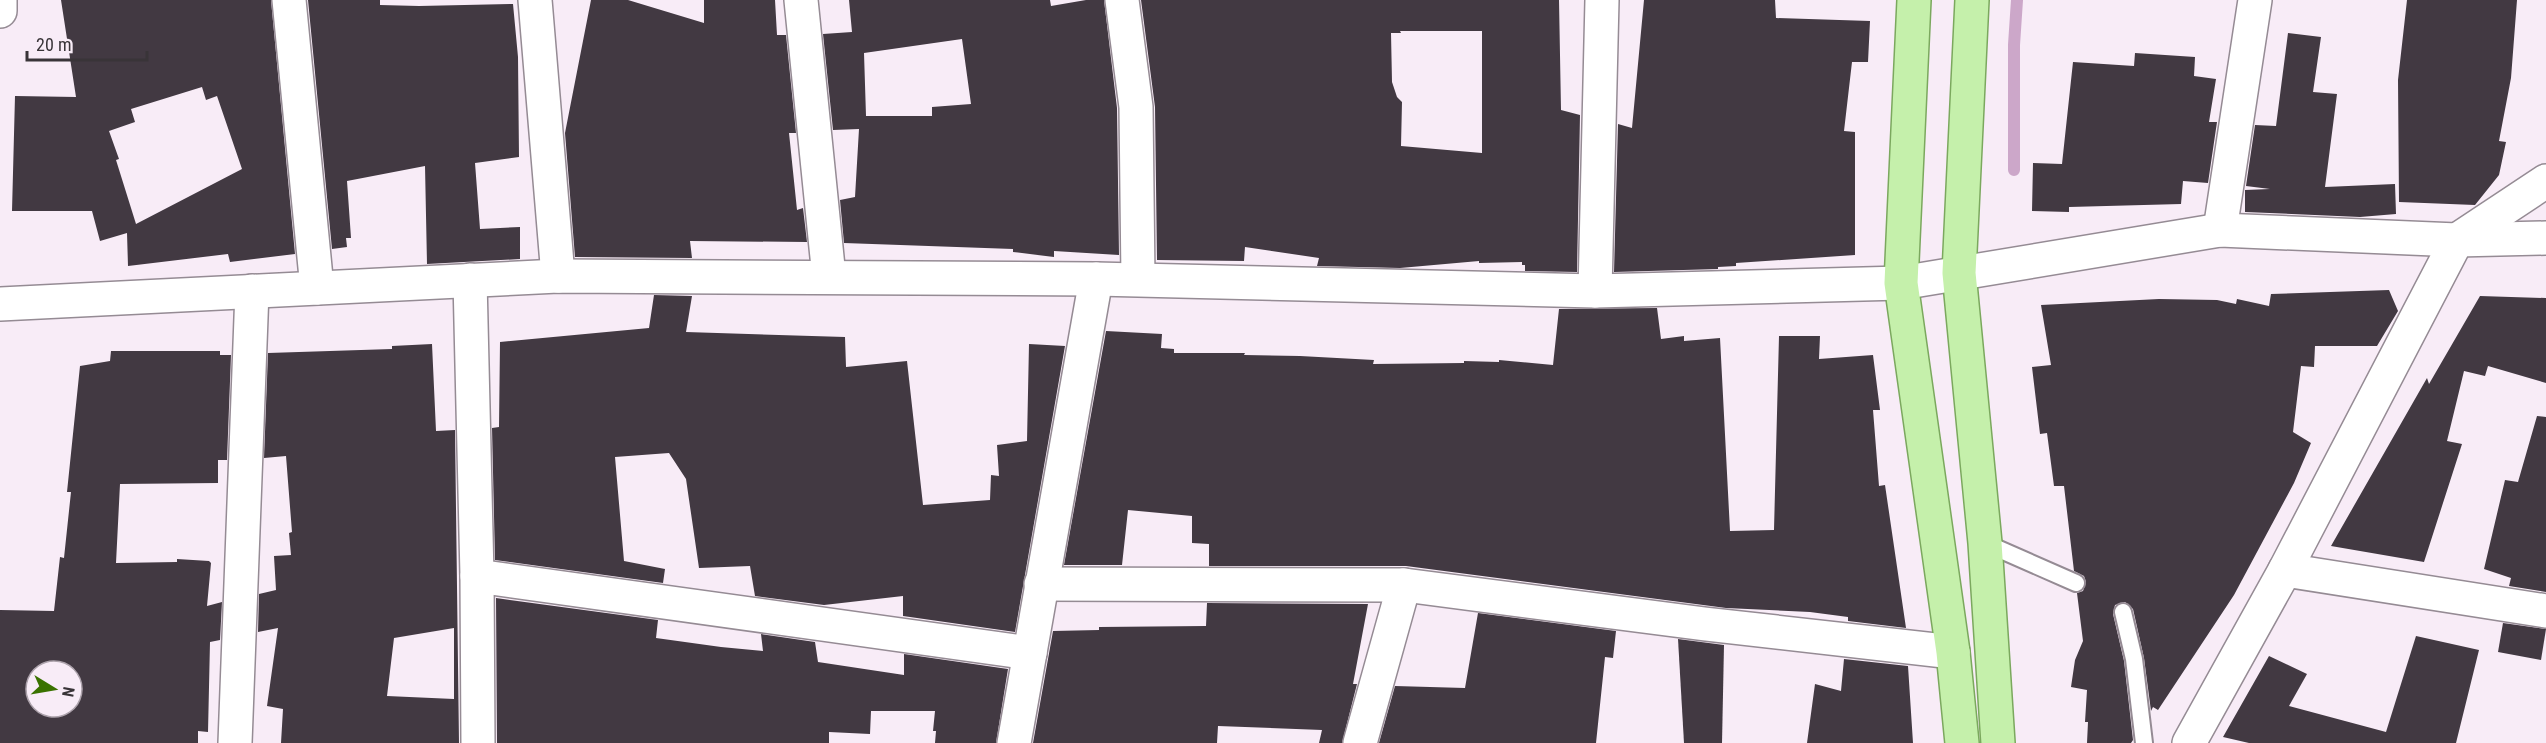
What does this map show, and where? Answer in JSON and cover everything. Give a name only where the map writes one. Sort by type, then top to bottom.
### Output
[{"type":"main road","points":[[1914,0],[1901,283],[1953,652],[1962,743]]},
{"type":"main road","points":[[1972,0],[1959,273],[1985,543],[1998,743]]},
{"type":"street","points":[[0,0],[0,11]]},
{"type":"street","points":[[289,0],[317,288]]},
{"type":"street","points":[[535,0],[558,276]]},
{"type":"street","points":[[801,0],[829,277]]},
{"type":"street","points":[[1122,0],[1136,106],[1138,279]]},
{"type":"street","points":[[1595,291],[1602,0]]},
{"type":"street","points":[[2220,230],[2255,0]]},
{"type":"street","points":[[2189,743],[2285,570],[2457,240],[2546,181]]},
{"type":"street","points":[[0,304],[558,276],[1138,279],[1595,291],[1901,283],[2220,230],[2457,240],[2546,238]]},
{"type":"street","points":[[1014,743],[1096,279]]},
{"type":"street","points":[[470,280],[477,576],[478,743]]},
{"type":"street","points":[[235,743],[252,291]]},
{"type":"street","points":[[2285,570],[2546,611]]},
{"type":"street","points":[[477,576],[1030,653]]},
{"type":"street","points":[[1041,584],[1404,585],[1705,624],[1953,652]]},
{"type":"street","points":[[1360,743],[1404,585]]},
{"type":"lane","points":[[1985,543],[2076,583]]},
{"type":"lane","points":[[2122,612],[2134,659],[2144,743]]},
{"type":"building","points":[[61,0],[271,0],[295,254],[230,262],[228,254],[128,266],[127,233],[100,241],[92,211],[12,211],[15,96],[76,97]],"holes":[[[202,87],[206,100],[217,96],[242,169],[136,224],[109,131],[135,122],[131,109]]]},
{"type":"building","points":[[308,0],[380,0],[380,5],[419,6],[513,4],[518,57],[519,157],[475,163],[480,229],[520,227],[520,259],[427,264],[425,166],[347,181],[351,238],[346,238],[347,247],[332,249]]},
{"type":"building","points":[[591,0],[628,0],[704,23],[704,0],[775,0],[777,35],[786,35],[796,133],[789,133],[797,210],[803,208],[807,242],[690,241],[692,258],[575,257],[565,133]]},
{"type":"building","points":[[849,0],[1050,0],[1051,6],[1086,0],[1104,0],[1117,108],[1119,255],[1054,251],[1054,257],[1013,252],[1013,249],[844,243],[840,200],[855,197],[859,129],[833,130],[823,34],[852,32]],"holes":[[[962,39],[971,104],[932,107],[932,116],[866,116],[864,53]]]},
{"type":"building","points":[[1141,0],[1559,0],[1561,110],[1580,115],[1577,272],[1525,271],[1525,265],[1522,265],[1522,262],[1479,263],[1479,261],[1400,268],[1317,266],[1319,258],[1245,247],[1244,261],[1157,260],[1155,107]],"holes":[[[1400,31],[1482,31],[1482,153],[1401,146],[1402,102],[1397,97],[1392,82],[1391,33],[1401,33]]]},
{"type":"building","points":[[1644,0],[1775,0],[1776,18],[1870,21],[1868,62],[1852,62],[1844,131],[1855,132],[1855,255],[1736,263],[1736,266],[1718,267],[1718,269],[1614,272],[1618,124],[1632,128]]},
{"type":"building","points":[[2407,0],[2517,0],[2511,78],[2499,141],[2506,142],[2499,175],[2475,205],[2399,202],[2398,80]]},
{"type":"building","points":[[2288,33],[2321,37],[2313,92],[2337,94],[2325,187],[2395,184],[2396,214],[2360,217],[2245,212],[2245,190],[2270,189],[2246,186],[2255,125],[2276,126]]},
{"type":"building","points":[[2135,53],[2195,57],[2194,76],[2216,79],[2209,122],[2217,122],[2208,183],[2183,181],[2181,204],[2069,207],[2069,212],[2032,211],[2033,163],[2062,164],[2073,62],[2134,66]]},
{"type":"building","points":[[2389,290],[2398,311],[2377,346],[2315,346],[2314,367],[2301,366],[2293,432],[2311,443],[2294,483],[2234,595],[2158,710],[2153,707],[2151,711],[2144,658],[2133,609],[2125,602],[2115,605],[2113,614],[2124,661],[2133,740],[2131,743],[2087,743],[2088,722],[2085,722],[2087,690],[2071,687],[2075,660],[2083,641],[2077,593],[2083,591],[2086,582],[2084,576],[2074,571],[2064,486],[2054,486],[2047,433],[2040,434],[2032,367],[2051,365],[2041,305],[2159,299],[2217,300],[2236,304],[2237,299],[2269,306],[2271,294]]},
{"type":"building","points":[[654,295],[692,296],[686,332],[845,337],[846,367],[907,361],[923,505],[990,500],[991,475],[999,476],[997,445],[1027,441],[1029,344],[1065,346],[1015,632],[903,616],[903,596],[824,605],[755,596],[750,566],[699,568],[686,479],[669,453],[615,457],[624,561],[665,569],[663,583],[495,560],[492,428],[499,427],[500,342],[649,328]]},
{"type":"building","points":[[2480,296],[2546,298],[2546,383],[2488,366],[2485,376],[2464,371],[2447,441],[2462,444],[2424,562],[2331,546],[2427,378],[2429,384]]},
{"type":"building","points":[[1657,308],[1661,339],[1684,336],[1684,341],[1720,338],[1730,531],[1774,530],[1779,336],[1820,336],[1819,359],[1873,355],[1880,410],[1873,410],[1879,486],[1885,485],[1906,628],[1848,621],[1848,617],[1810,612],[1726,608],[1406,566],[1209,566],[1209,544],[1192,543],[1192,516],[1128,510],[1122,565],[1064,565],[1106,331],[1162,334],[1161,348],[1174,349],[1174,353],[1245,353],[1244,355],[1374,360],[1373,364],[1499,362],[1499,360],[1553,365],[1559,309]]},
{"type":"building","points":[[432,344],[436,431],[455,430],[459,743],[281,743],[283,709],[267,706],[278,628],[258,632],[259,594],[276,590],[274,556],[291,555],[289,533],[292,532],[286,456],[264,458],[268,353],[392,349],[392,346]],"holes":[[[454,628],[454,699],[387,696],[394,638]]]},
{"type":"building","points":[[111,351],[220,351],[220,355],[231,355],[227,460],[218,460],[218,483],[120,484],[116,563],[177,562],[177,559],[211,563],[207,606],[222,602],[220,640],[210,642],[208,732],[198,731],[198,743],[0,743],[0,610],[54,611],[60,557],[64,558],[71,492],[67,492],[80,366],[110,361]]},
{"type":"building","points":[[2537,416],[2546,417],[2546,592],[2509,586],[2511,578],[2484,569],[2505,480],[2518,482]]},
{"type":"building","points":[[496,598],[658,620],[656,638],[721,647],[763,651],[761,634],[815,642],[818,662],[904,675],[904,654],[1008,669],[996,743],[935,743],[936,731],[933,731],[935,711],[871,711],[870,734],[829,732],[829,743],[497,743]]},
{"type":"building","points":[[1207,603],[1368,604],[1353,684],[1357,684],[1342,743],[1319,743],[1322,730],[1218,726],[1217,743],[1033,743],[1053,631],[1099,630],[1099,627],[1206,626]]},
{"type":"building","points":[[1478,613],[1616,631],[1613,658],[1605,657],[1596,743],[1379,743],[1395,686],[1465,688]]},
{"type":"building","points":[[2503,623],[2546,629],[2541,660],[2498,652]]},
{"type":"building","points":[[2416,636],[2479,650],[2456,743],[2249,743],[2223,737],[2269,656],[2307,674],[2289,706],[2386,732]]},
{"type":"building","points":[[1678,639],[1724,645],[1722,743],[1684,743]]},
{"type":"building","points":[[1844,659],[1908,666],[1913,743],[1807,743],[1815,684],[1841,691]]},
{"type":"waterway","points":[[2014,170],[2014,45],[2017,0]]}]
